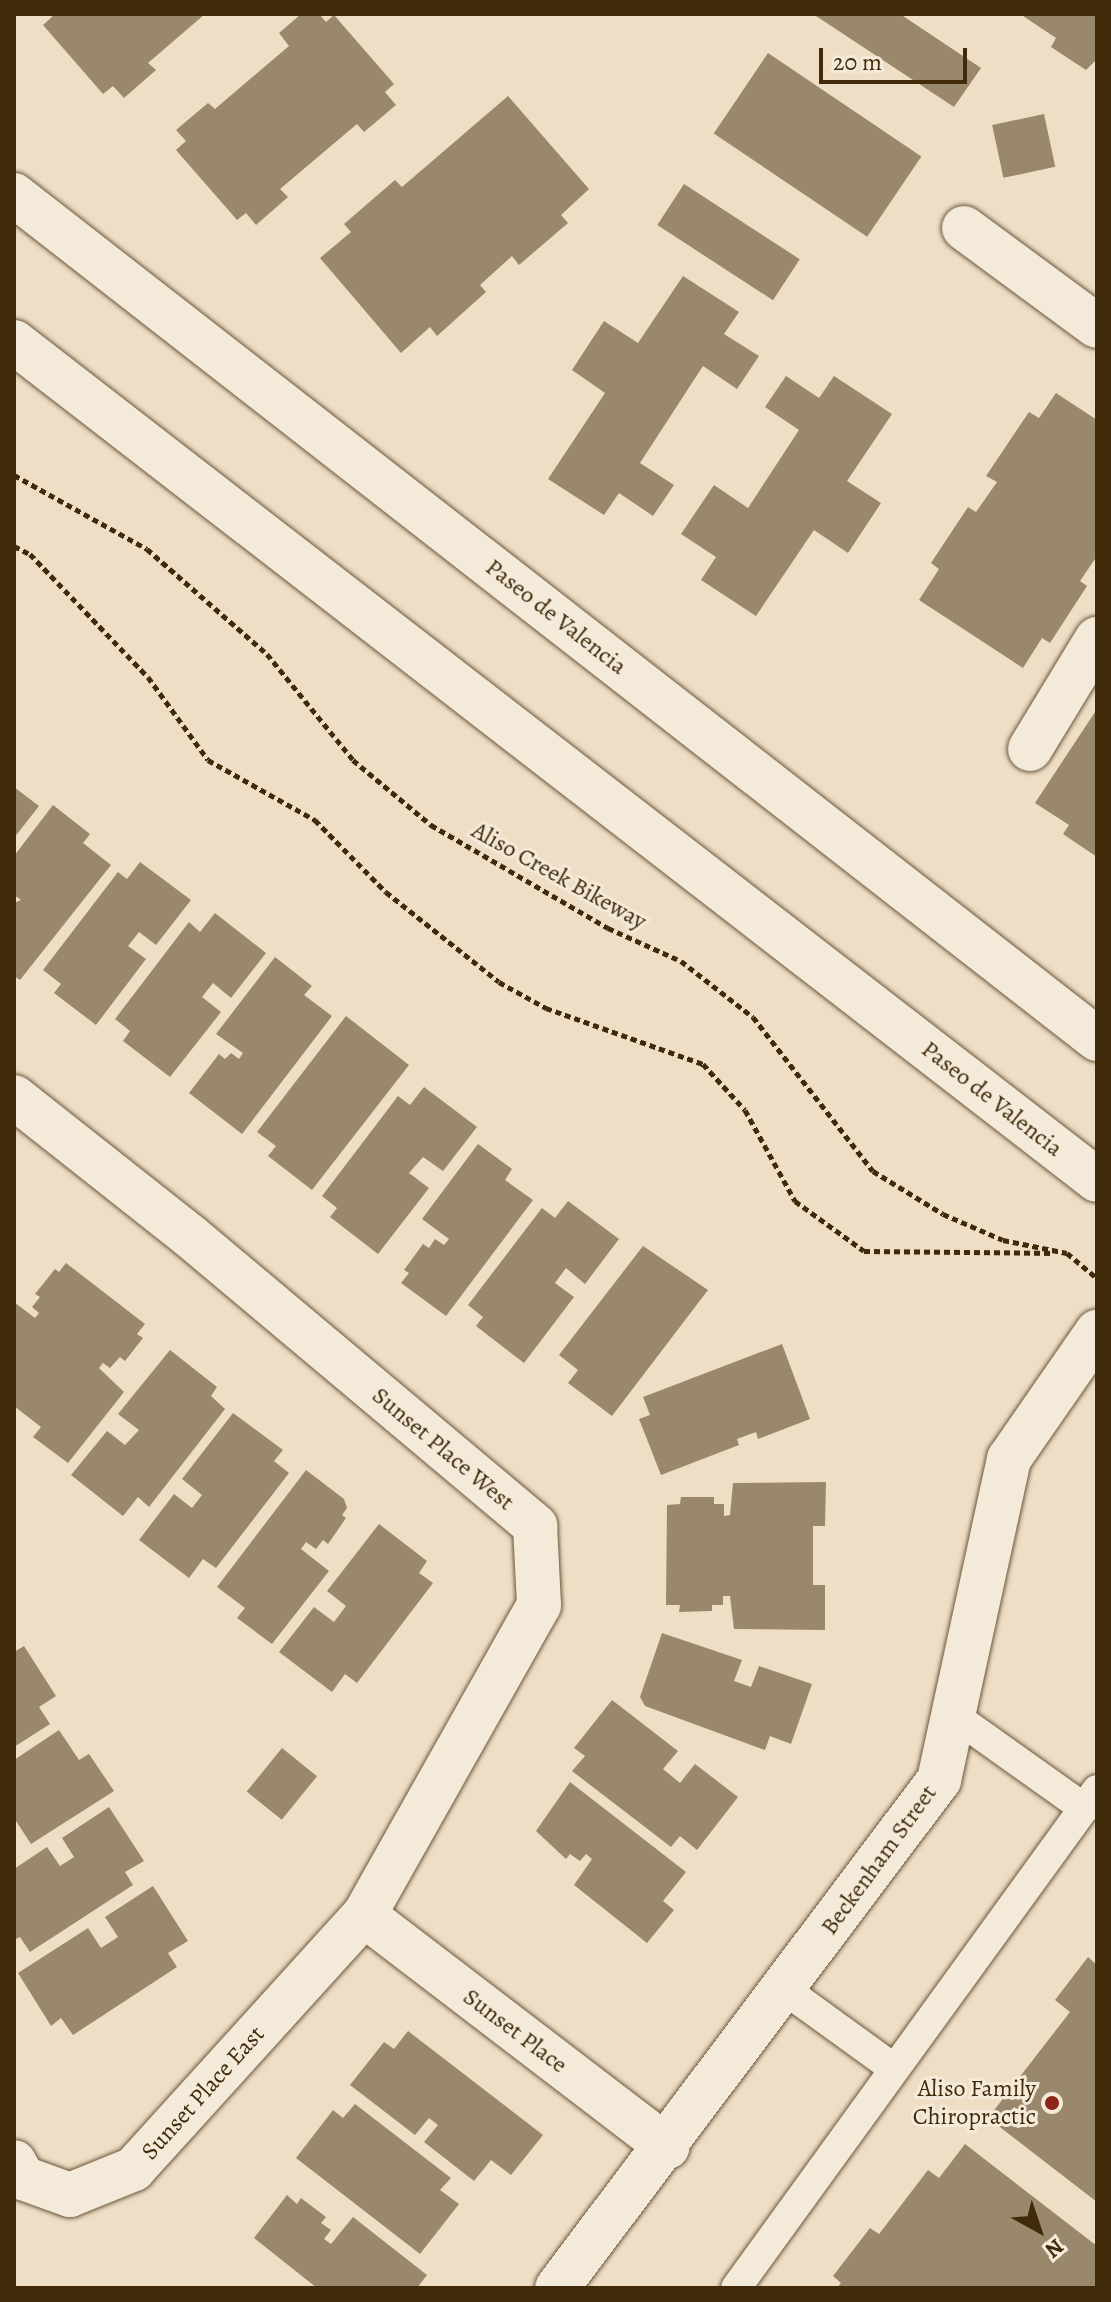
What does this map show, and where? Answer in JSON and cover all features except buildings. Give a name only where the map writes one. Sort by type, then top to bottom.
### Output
[{"type":"street","name":"Paseo de Valencia","points":[[14,195],[1097,1039]]},
{"type":"street","points":[[964,228],[1097,326]]},
{"type":"street","name":"Paseo de Valencia","points":[[14,342],[1097,1180]]},
{"type":"street","points":[[1030,749],[1097,639]]},
{"type":"street","name":"Sunset Place West","points":[[14,1097],[190,1236],[535,1526],[539,1605],[364,1915]]},
{"type":"street","name":"Beckenham Street","points":[[557,2288],[667,2147],[939,1780],[1009,1459],[1097,1332]]},
{"type":"street","name":"Sunset Place","points":[[364,1915],[667,2147]]},
{"type":"street","name":"Sunset Place East","points":[[14,2162],[23,2178],[70,2195],[134,2169],[364,1915]]},
{"type":"lane","points":[[736,2288],[1090,1799],[953,1715]]},
{"type":"lane","points":[[784,1989],[893,2068]]},
{"type":"path","name":"Aliso Creek Bikeway","points":[[14,475],[147,549],[267,654],[353,760],[431,825],[608,928],[681,961],[753,1017],[873,1171],[943,1214],[1003,1240],[1067,1253],[1097,1278]]},
{"type":"path","points":[[14,546],[30,554],[148,677],[208,760],[315,820],[386,892],[499,982],[546,1008],[703,1064],[745,1110],[795,1201],[864,1251],[1067,1253]]},
{"type":"place","name":"Aliso Family Chiropractic","points":[[1052,2103]]}]
